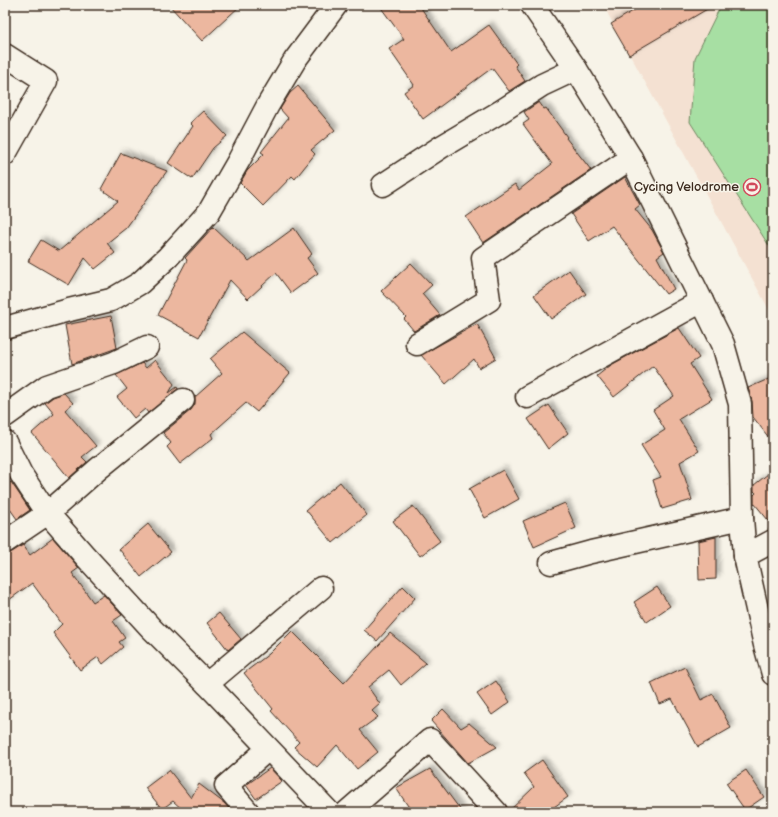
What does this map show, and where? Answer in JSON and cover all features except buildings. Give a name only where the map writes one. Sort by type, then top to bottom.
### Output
[{"type":"street","points":[[5,328],[69,310],[112,300],[140,283],[168,257],[209,212],[268,105],[295,60],[336,5]]},
{"type":"street","points":[[538,7],[616,136],[631,158],[723,344],[740,404],[742,518],[745,556],[773,674]]},
{"type":"street","points":[[5,55],[46,81],[5,154]]},
{"type":"street","points":[[383,185],[441,147],[542,85],[576,69]]},
{"type":"street","points":[[417,344],[489,300],[483,258],[631,158]]},
{"type":"street","points":[[527,397],[702,301]]},
{"type":"street","points":[[5,416],[47,386],[114,362],[147,347]]},
{"type":"street","points":[[5,542],[48,513],[98,469],[182,400]]},
{"type":"street","points":[[5,442],[21,474],[48,513],[85,556],[151,628],[207,684],[268,749],[322,809]]},
{"type":"street","points":[[551,563],[591,552],[742,518]]},
{"type":"street","points":[[745,556],[773,541]]},
{"type":"street","points":[[207,684],[321,588]]},
{"type":"street","points":[[347,812],[430,740],[496,812]]},
{"type":"street","points":[[248,812],[226,786],[268,749]]},
{"type":"shaded area","points":[[603,5],[773,5],[773,317]]},
{"type":"green space","name":"Cycing Velodrome","points":[[721,5],[773,5],[773,252],[690,122],[695,58]]},
{"type":"place","name":"Cycing Velodrome","points":[[752,187]]}]
